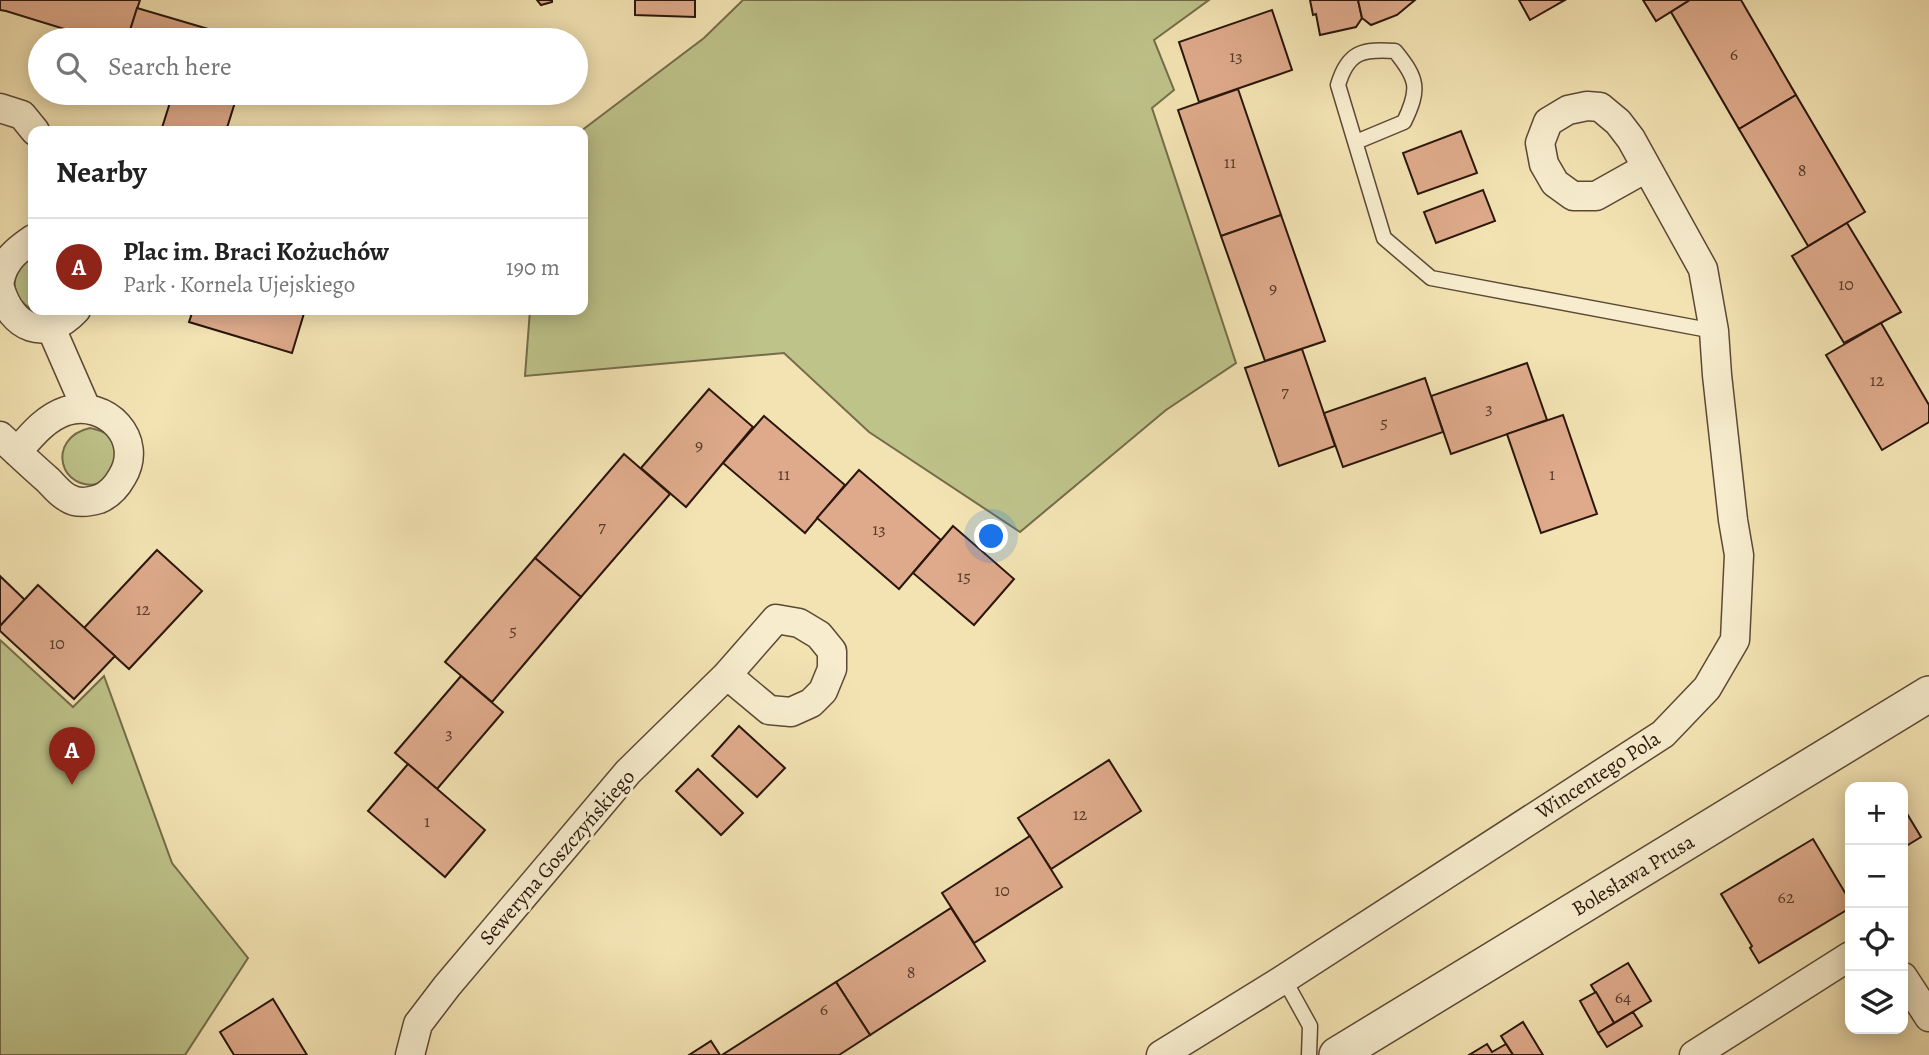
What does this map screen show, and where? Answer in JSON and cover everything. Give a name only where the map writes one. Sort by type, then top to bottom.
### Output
[{"type":"street","points":[[0,108],[22,115],[31,126]]},
{"type":"street","name":"Wincentego Pola","points":[[1161,1055],[1284,979],[1663,734],[1707,688],[1735,640],[1739,555],[1718,388],[1714,331],[1703,269],[1646,168]]},
{"type":"street","points":[[0,280],[2,269],[10,256],[28,243]]},
{"type":"street","points":[[0,288],[11,313],[34,329],[51,328],[72,315]]},
{"type":"street","points":[[51,328],[86,408]]},
{"type":"street","points":[[86,408],[102,412],[116,423],[127,438],[130,456],[127,470],[117,485],[102,498],[82,503],[68,498],[8,444],[65,412],[86,408]]},
{"type":"street","name":"Seweryna Goszczyńskiego","points":[[410,1055],[418,1024],[447,986],[628,772],[727,675]]},
{"type":"street","name":"Bolesława Prusa","points":[[1337,1055],[1929,694]]},
{"type":"street","points":[[1694,1055],[1845,959]]},
{"type":"street","points":[[1908,985],[1929,1017]]},
{"type":"lane","points":[[1356,142],[1404,122],[1410,109],[1415,94],[1414,78],[1395,51],[1371,50],[1354,56],[1342,71],[1338,85],[1384,238],[1431,278],[1714,331]]},
{"type":"lane","points":[[1284,979],[1310,1026],[1309,1055]]},
{"type":"green space","points":[[743,0],[1209,0],[1154,40],[1174,90],[1152,108],[1236,363],[1166,410],[1020,532],[869,432],[784,353],[525,376],[530,315],[588,315],[588,126],[704,38]]},
{"type":"green space","points":[[28,260],[28,306],[19,298],[15,283],[19,268]]},
{"type":"green space","points":[[90,428],[110,437],[120,456],[103,483],[88,484],[76,481],[68,474],[63,464],[67,442],[76,434]]},
{"type":"green space","points":[[0,640],[73,707],[104,676],[172,863],[248,958],[185,1055],[0,1055]]},
{"type":"building","points":[[0,0],[140,0],[131,28],[61,28],[0,10]]},
{"type":"building","points":[[537,0],[552,0],[552,2],[541,5]]},
{"type":"building","points":[[635,0],[695,0],[695,17],[635,15]]},
{"type":"building","points":[[1310,0],[1358,0],[1362,18],[1356,27],[1320,35]]},
{"type":"building","points":[[1358,0],[1415,0],[1397,15],[1371,25],[1362,18]]},
{"type":"building","points":[[1519,0],[1565,0],[1530,20]]},
{"type":"building","points":[[1643,0],[1690,0],[1656,21]]},
{"type":"building","points":[[1690,0],[1741,0],[1796,95],[1739,129],[1671,12]]},
{"type":"building","points":[[137,8],[205,28],[131,28]]},
{"type":"building","points":[[1272,10],[1292,70],[1199,102],[1179,42]]},
{"type":"building","points":[[1238,89],[1281,215],[1221,236],[1178,110]]},
{"type":"building","points":[[1796,95],[1865,212],[1808,246],[1739,129]]},
{"type":"building","points":[[169,105],[234,105],[228,126],[163,126]]},
{"type":"building","points":[[1461,131],[1477,173],[1418,194],[1403,153]]},
{"type":"building","points":[[1483,190],[1495,221],[1436,243],[1424,212]]},
{"type":"building","points":[[1281,215],[1325,341],[1265,361],[1221,236]]},
{"type":"building","points":[[1847,223],[1901,312],[1844,343],[1792,256]]},
{"type":"building","points":[[191,315],[303,315],[292,353],[189,322]]},
{"type":"building","points":[[1881,323],[1929,405],[1929,422],[1882,450],[1826,355]]},
{"type":"building","points":[[1302,349],[1335,446],[1279,466],[1245,368]]},
{"type":"building","points":[[1527,363],[1547,420],[1451,454],[1431,396]]},
{"type":"building","points":[[1425,378],[1443,432],[1343,467],[1324,413]]},
{"type":"building","points":[[709,389],[753,427],[686,507],[641,468]]},
{"type":"building","points":[[1563,415],[1597,514],[1541,533],[1507,434]]},
{"type":"building","points":[[764,416],[845,485],[805,533],[723,463]]},
{"type":"building","points":[[624,454],[670,494],[581,597],[535,558]]},
{"type":"building","points":[[859,470],[941,540],[899,589],[817,518]]},
{"type":"building","points":[[953,526],[1014,579],[974,625],[913,573]]},
{"type":"building","points":[[157,550],[202,591],[129,669],[84,628]]},
{"type":"building","points":[[535,558],[581,597],[492,702],[445,662]]},
{"type":"building","points":[[0,576],[25,600],[0,626]]},
{"type":"building","points":[[38,585],[115,656],[74,699],[0,631],[0,626]]},
{"type":"building","points":[[461,676],[503,712],[437,789],[395,753]]},
{"type":"building","points":[[739,726],[785,768],[757,797],[712,756]]},
{"type":"building","points":[[1109,760],[1141,811],[1051,869],[1018,818]]},
{"type":"building","points":[[408,764],[485,830],[445,877],[368,811]]},
{"type":"building","points":[[698,769],[743,813],[721,835],[676,791]]},
{"type":"building","points":[[1908,815],[1921,837],[1908,845]]},
{"type":"building","points":[[1030,836],[1062,887],[974,943],[942,893]]},
{"type":"building","points":[[1813,839],[1845,893],[1845,911],[1759,963],[1721,894]]},
{"type":"building","points":[[951,908],[985,961],[870,1035],[836,982]]},
{"type":"building","points":[[1628,963],[1651,1001],[1614,1023],[1591,985]]},
{"type":"building","points":[[836,982],[870,1035],[839,1055],[722,1055]]},
{"type":"building","points":[[1596,992],[1614,1023],[1598,1033],[1580,1001]]},
{"type":"building","points":[[273,999],[307,1055],[234,1055],[220,1032]]},
{"type":"building","points":[[1633,1012],[1642,1026],[1607,1047],[1598,1033]]},
{"type":"building","points":[[1523,1022],[1543,1055],[1513,1055],[1501,1036]]},
{"type":"building","points":[[711,1041],[720,1055],[689,1055]]},
{"type":"building","points":[[1487,1044],[1492,1052],[1506,1044],[1513,1055],[1469,1055]]},
{"type":"place","name":"Plac im. Braci Kożuchów","points":[[72,785]]}]
